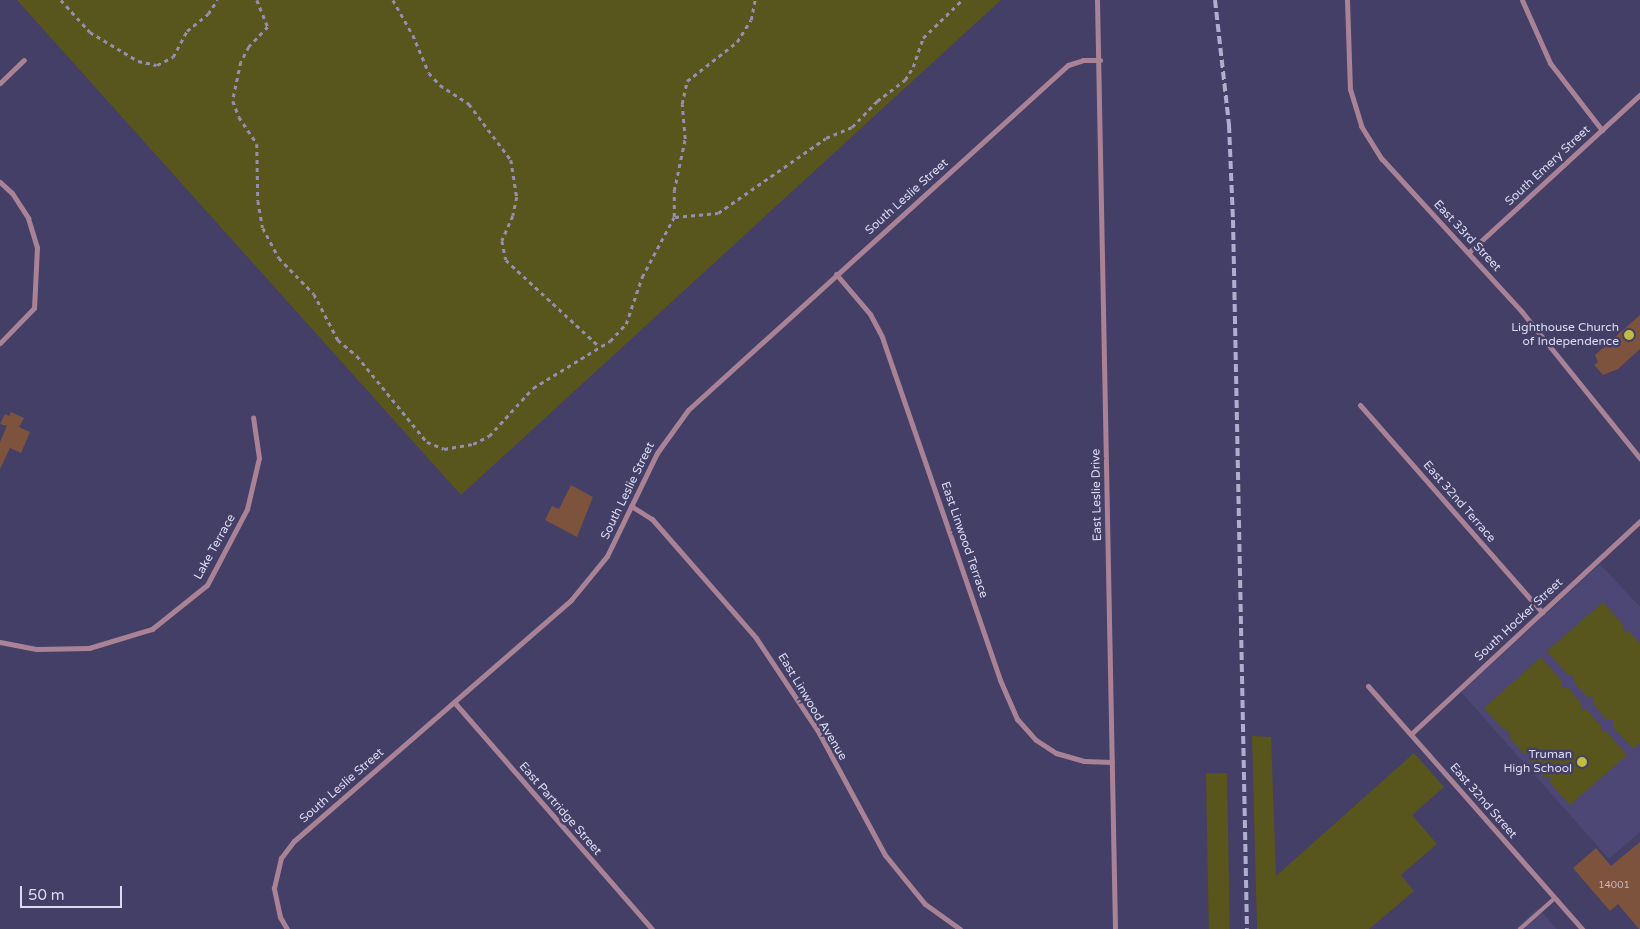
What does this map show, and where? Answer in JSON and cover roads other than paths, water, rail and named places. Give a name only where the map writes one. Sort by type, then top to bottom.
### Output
[{"type":"street","name":"East Leslie Drive","points":[[1097,0],[1100,60],[1115,929]]},
{"type":"street","name":"East 33rd Street","points":[[1347,0],[1350,89],[1361,126],[1382,159],[1470,252],[1522,312],[1640,458]]},
{"type":"street","points":[[1522,0],[1550,63],[1602,130]]},
{"type":"street","points":[[0,83],[24,60]]},
{"type":"street","name":"South Leslie Street","points":[[288,929],[274,899],[275,875],[294,841],[571,600],[607,556],[657,453],[688,410],[1068,66],[1083,60],[1100,60]]},
{"type":"street","name":"South Emery Street","points":[[1470,252],[1640,95]]},
{"type":"street","points":[[0,182],[12,192],[28,218],[38,247],[34,308],[0,342]]},
{"type":"street","name":"East Linwood Terrace","points":[[836,274],[870,314],[882,337],[1000,680],[1017,719],[1036,740],[1056,753],[1084,760],[1112,762]]},
{"type":"street","name":"East 32nd Terrace","points":[[1360,405],[1542,612]]},
{"type":"street","name":"Lake Terrace","points":[[0,642],[36,649],[89,648],[152,629],[207,586],[248,509],[259,458],[253,417]]},
{"type":"street","name":"East Linwood Avenue","points":[[631,506],[652,519],[756,638],[819,733],[885,855],[926,904],[960,929]]},
{"type":"street","name":"South Hocker Street","points":[[1411,734],[1640,521]]},
{"type":"street","name":"East 32nd Street","points":[[1368,686],[1582,929]]},
{"type":"street","name":"East Partridge Street","points":[[454,702],[652,929]]},
{"type":"lane","points":[[1520,929],[1554,898]]},
{"type":"railway","points":[[1215,0],[1229,125],[1233,220],[1247,929]]},
{"type":"place","name":"Lighthouse Church of Independence","points":[[1629,335]]},
{"type":"place","name":"Truman High School","points":[[1582,762]]}]
